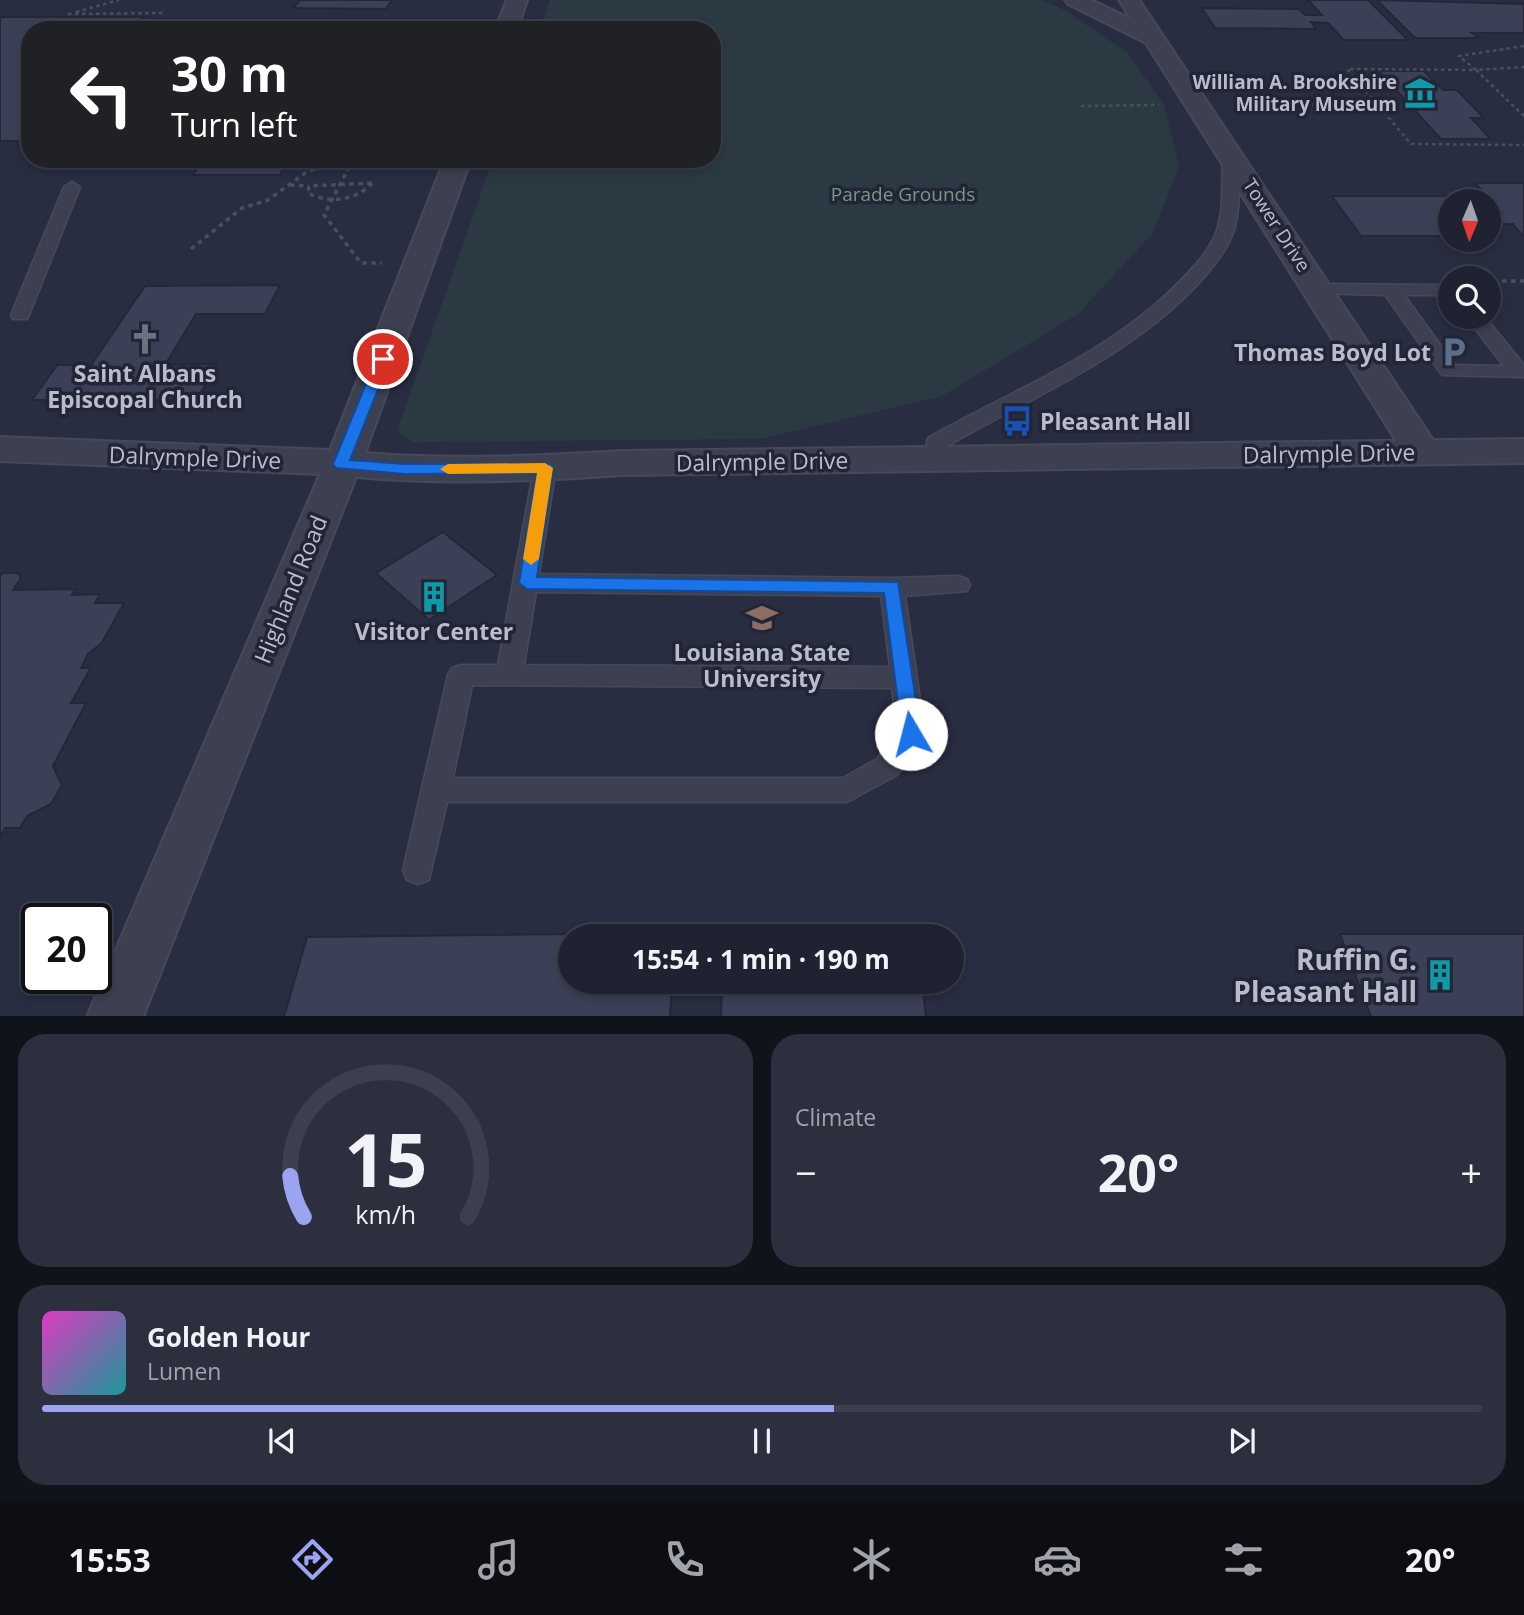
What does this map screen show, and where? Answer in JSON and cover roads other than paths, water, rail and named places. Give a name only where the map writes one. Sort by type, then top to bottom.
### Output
[{"type":"street","points":[[509,21],[517,0]]},
{"type":"street","points":[[1075,0],[1159,42]]},
{"type":"street","name":"Tower Drive","points":[[1129,0],[1231,153],[1422,452]]},
{"type":"street","name":"Highland Road","points":[[116,1016],[341,464],[455,168]]},
{"type":"street","name":"Dalrymple Drive","points":[[0,449],[405,469],[545,468],[624,463],[1524,451]]},
{"type":"lane","points":[[935,458],[936,443],[970,422],[1096,359],[1163,311],[1209,260],[1226,228],[1231,153]]},
{"type":"lane","points":[[20,315],[72,187]]},
{"type":"lane","points":[[1319,289],[1438,290]]},
{"type":"lane","points":[[1391,290],[1449,371],[1519,372],[1485,329]]},
{"type":"lane","points":[[509,676],[545,468]]},
{"type":"lane","points":[[527,583],[892,587],[958,585]]},
{"type":"lane","points":[[436,790],[847,790],[887,767],[911,734],[892,587]]},
{"type":"lane","points":[[418,870],[461,675],[904,678]]},
{"type":"place","name":"William A. Brookshire Military Museum","points":[[1420,93]]},
{"type":"place","name":"Saint Albans Episcopal Church","points":[[145,339]]},
{"type":"place","name":"Thomas Boyd Lot","points":[[1454,352]]},
{"type":"place","name":"Pleasant Hall","points":[[1017,421]]},
{"type":"place","name":"Visitor Center","points":[[434,597]]},
{"type":"place","name":"Louisiana State University","points":[[762,618]]},
{"type":"place","name":"Ruffin G. Pleasant Hall","points":[[1440,975]]},
{"type":"park label","name":"Parade Grounds","points":[[903,194]]}]
